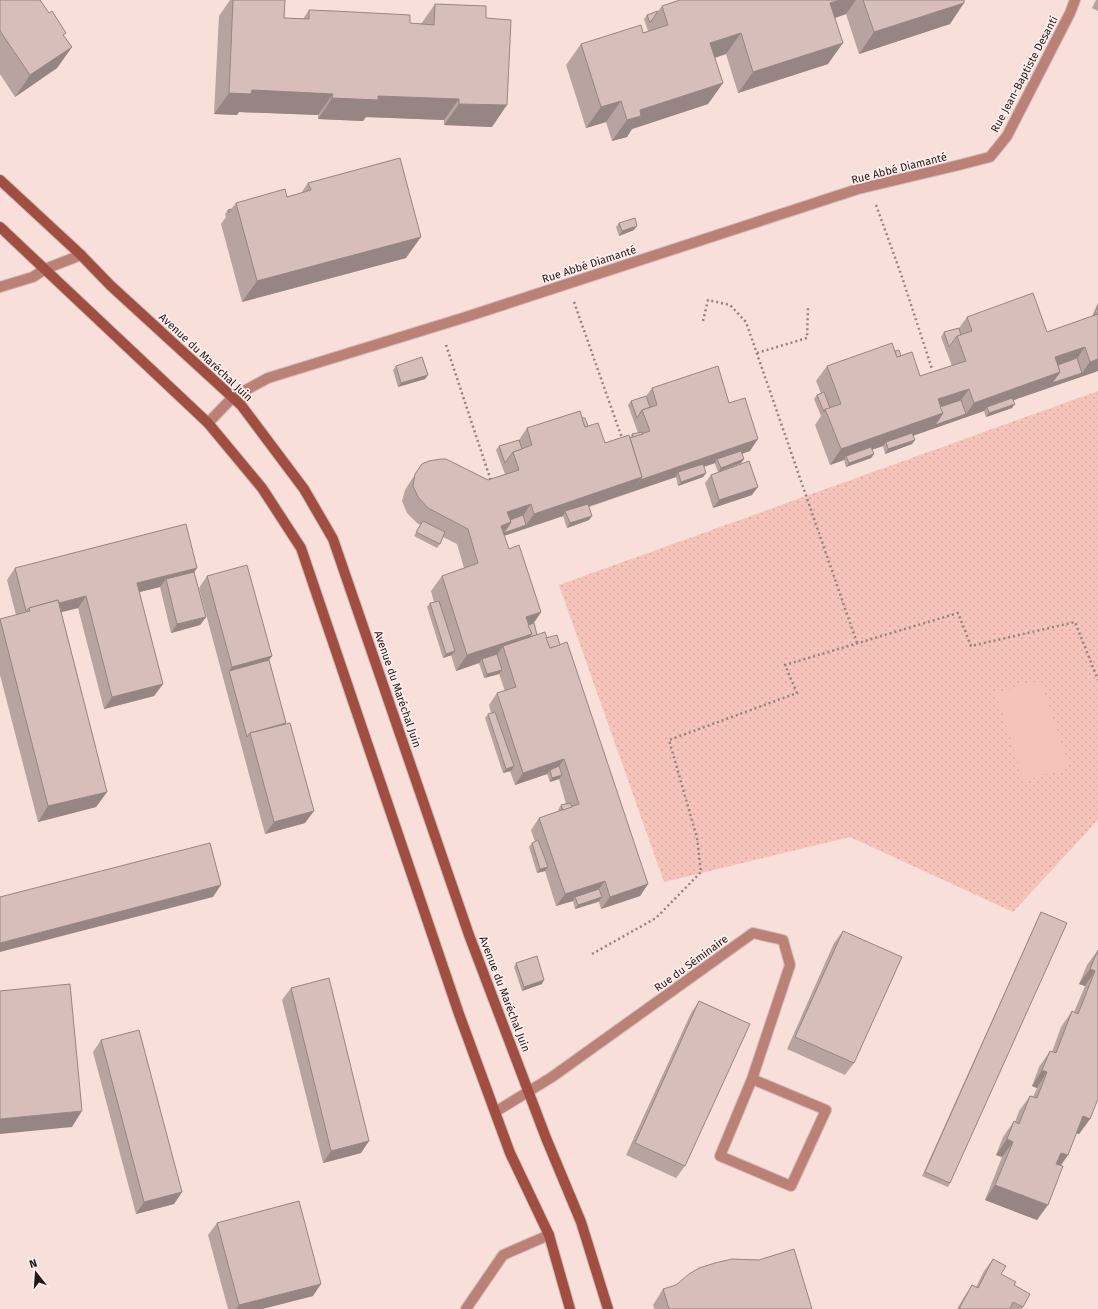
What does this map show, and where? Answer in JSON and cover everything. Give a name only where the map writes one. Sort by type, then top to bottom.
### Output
[{"type":"main road","name":"Avenue du Maréchal Juin","points":[[0,180],[81,255],[110,286],[241,405],[304,489],[333,539],[469,935],[546,1138],[581,1222],[608,1309]]},
{"type":"main road","points":[[0,227],[208,423],[262,488],[301,548],[459,1014],[510,1153],[549,1235],[570,1309]]},
{"type":"street","name":"Rue Jean-Baptiste Desanti","points":[[990,157],[1006,136],[1070,13],[1075,0]]},
{"type":"street","name":"Rue Abbé Diamanté","points":[[208,423],[233,397],[268,378],[568,284],[869,186],[990,157]]},
{"type":"street","points":[[0,286],[33,277],[45,269],[81,255]]},
{"type":"street","name":"Rue du Séminaire","points":[[495,1112],[552,1077],[753,933],[783,940],[790,965],[752,1079],[720,1156],[791,1186],[826,1110],[752,1079]]},
{"type":"street","points":[[466,1309],[503,1255],[549,1235]]},
{"type":"path","points":[[869,186],[901,274],[932,369]]},
{"type":"path","points":[[568,284],[622,438]]},
{"type":"path","points":[[702,321],[708,300],[730,305],[746,322],[857,644]]},
{"type":"path","points":[[757,353],[808,338],[808,308]]},
{"type":"path","points":[[439,325],[491,481]]},
{"type":"path","points":[[592,954],[656,918],[701,872],[697,838],[669,740],[797,693],[784,664],[958,614],[971,646],[1074,622],[1098,680]]},
{"type":"shaded area","points":[[1098,391],[1098,820],[1013,912],[850,837],[664,882],[559,585]]},
{"type":"shaded area","points":[[1040,680],[1069,767],[1024,781],[996,694]]},
{"type":"building","points":[[0,0],[40,0],[49,13],[52,11],[66,33],[63,35],[72,47],[30,75],[0,31]]},
{"type":"building","points":[[233,0],[285,0],[284,18],[309,19],[309,10],[334,11],[410,15],[410,23],[434,25],[435,4],[486,6],[486,18],[511,20],[507,105],[459,104],[459,99],[378,96],[378,100],[332,98],[333,94],[252,90],[251,94],[229,93]]},
{"type":"building","points":[[680,0],[840,0],[830,3],[843,43],[753,72],[741,33],[710,43],[723,83],[640,110],[641,116],[627,120],[621,101],[601,107],[581,44],[641,25],[643,33],[668,25],[662,6]]},
{"type":"building","points":[[863,0],[964,0],[964,3],[874,32]]},
{"type":"building","points":[[658,11],[650,23],[647,15]]},
{"type":"building","points":[[400,158],[421,237],[257,281],[236,203],[285,189],[287,197],[311,190],[308,183]]},
{"type":"building","points":[[635,218],[637,226],[622,231],[619,223]]},
{"type":"building","points":[[1033,293],[1047,332],[1098,314],[1098,359],[1090,362],[1085,347],[1055,357],[1060,372],[974,403],[969,389],[938,399],[943,413],[841,449],[825,409],[841,404],[827,366],[892,343],[897,357],[912,352],[920,376],[966,361],[957,336],[972,331],[967,317]]},
{"type":"building","points":[[1098,305],[1098,311],[1094,316]]},
{"type":"building","points":[[959,328],[961,335],[957,336],[949,347],[944,332]]},
{"type":"building","points":[[899,350],[901,356],[897,357],[895,351]]},
{"type":"building","points":[[422,357],[428,375],[401,383],[396,366]]},
{"type":"building","points":[[1077,358],[1082,373],[1052,383],[1060,372],[1058,365]]},
{"type":"building","points":[[718,366],[729,403],[745,398],[758,439],[640,480],[642,477],[630,438],[650,431],[642,410],[657,405],[652,388]]},
{"type":"building","points":[[824,392],[830,408],[825,409],[824,412],[817,395]]},
{"type":"building","points":[[646,396],[650,407],[642,410],[637,418],[631,401]]},
{"type":"building","points":[[1012,398],[1015,404],[989,413],[987,407]]},
{"type":"building","points":[[961,400],[966,414],[935,425],[943,413],[940,407]]},
{"type":"building","points":[[580,411],[585,427],[598,423],[605,443],[629,435],[642,477],[534,514],[531,504],[507,512],[511,522],[501,526],[509,549],[519,545],[541,612],[526,617],[532,634],[467,655],[442,576],[478,563],[468,529],[428,508],[418,497],[413,486],[415,474],[422,464],[441,459],[446,459],[488,480],[519,470],[513,452],[532,445],[527,428]]},
{"type":"building","points":[[582,418],[585,418],[588,426],[585,427]]},
{"type":"building","points":[[642,432],[643,434],[633,437],[632,434]]},
{"type":"building","points":[[912,433],[915,440],[888,449],[886,442]]},
{"type":"building","points":[[519,440],[522,449],[513,452],[505,463],[499,446]]},
{"type":"building","points":[[871,447],[874,454],[849,463],[846,456]]},
{"type":"building","points":[[741,451],[744,459],[721,468],[717,459]]},
{"type":"building","points":[[749,461],[758,487],[719,500],[711,475]]},
{"type":"building","points":[[703,464],[706,473],[681,482],[678,472]]},
{"type":"building","points":[[588,504],[592,516],[570,523],[565,511]]},
{"type":"building","points":[[523,515],[526,525],[504,533],[511,522],[510,520]]},
{"type":"building","points":[[423,521],[445,532],[440,544],[416,532]]},
{"type":"building","points":[[186,524],[197,568],[137,583],[163,684],[112,697],[86,596],[59,603],[58,600],[29,608],[26,611],[15,568]]},
{"type":"building","points":[[247,565],[272,656],[232,667],[207,576]]},
{"type":"building","points":[[194,572],[206,617],[177,624],[166,579]]},
{"type":"building","points":[[58,600],[107,792],[48,806],[0,619],[30,611],[29,608]]},
{"type":"building","points":[[439,601],[455,651],[446,654],[430,603]]},
{"type":"building","points":[[534,623],[537,635],[529,637],[532,634],[528,625]]},
{"type":"building","points":[[545,632],[550,648],[567,642],[648,884],[610,897],[605,881],[565,894],[539,818],[579,804],[564,759],[523,773],[497,693],[516,687],[503,646]]},
{"type":"building","points":[[557,635],[560,645],[550,648],[546,638]]},
{"type":"building","points":[[497,654],[502,670],[487,674],[482,659]]},
{"type":"building","points":[[269,660],[286,723],[250,733],[247,737],[229,671]]},
{"type":"building","points":[[495,712],[514,766],[506,769],[488,714]]},
{"type":"building","points":[[290,723],[314,811],[274,822],[250,733]]},
{"type":"building","points":[[559,766],[562,775],[552,778],[550,770]]},
{"type":"building","points":[[570,803],[572,807],[563,810],[561,805]]},
{"type":"building","points":[[538,840],[548,867],[540,869],[532,843]]},
{"type":"building","points":[[210,843],[221,885],[0,943],[0,897]]},
{"type":"building","points":[[599,889],[602,897],[578,905],[575,897]]},
{"type":"building","points":[[1041,912],[1067,923],[950,1183],[925,1172]]},
{"type":"building","points":[[843,931],[902,957],[854,1063],[795,1037]]},
{"type":"building","points":[[1098,950],[1098,1099],[1090,1119],[1083,1116],[1068,1155],[1061,1153],[1056,1164],[1063,1166],[1048,1205],[995,1185],[1013,1142],[1007,1139],[1014,1121],[1019,1124],[1030,1096],[1037,1098],[1047,1072],[1042,1070],[1050,1051],[1056,1053],[1072,1011],[1078,1014],[1095,971],[1090,969]]},
{"type":"building","points":[[537,956],[544,980],[524,987],[516,963]]},
{"type":"building","points":[[329,978],[369,1141],[331,1151],[291,988]]},
{"type":"building","points":[[70,984],[82,1111],[0,1119],[0,991]]},
{"type":"building","points":[[699,1001],[750,1024],[685,1166],[635,1143]]},
{"type":"building","points":[[139,1030],[182,1192],[144,1202],[101,1040]]},
{"type":"building","points":[[299,1201],[321,1284],[239,1305],[217,1223]]},
{"type":"building","points":[[794,1249],[812,1309],[669,1309],[663,1289],[676,1285],[699,1268],[732,1259],[759,1260]]},
{"type":"building","points":[[993,1259],[1006,1266],[1001,1274],[1016,1282],[1014,1285],[1030,1294],[1023,1307],[1013,1302],[1010,1309],[959,1309],[972,1285],[978,1288]]}]
